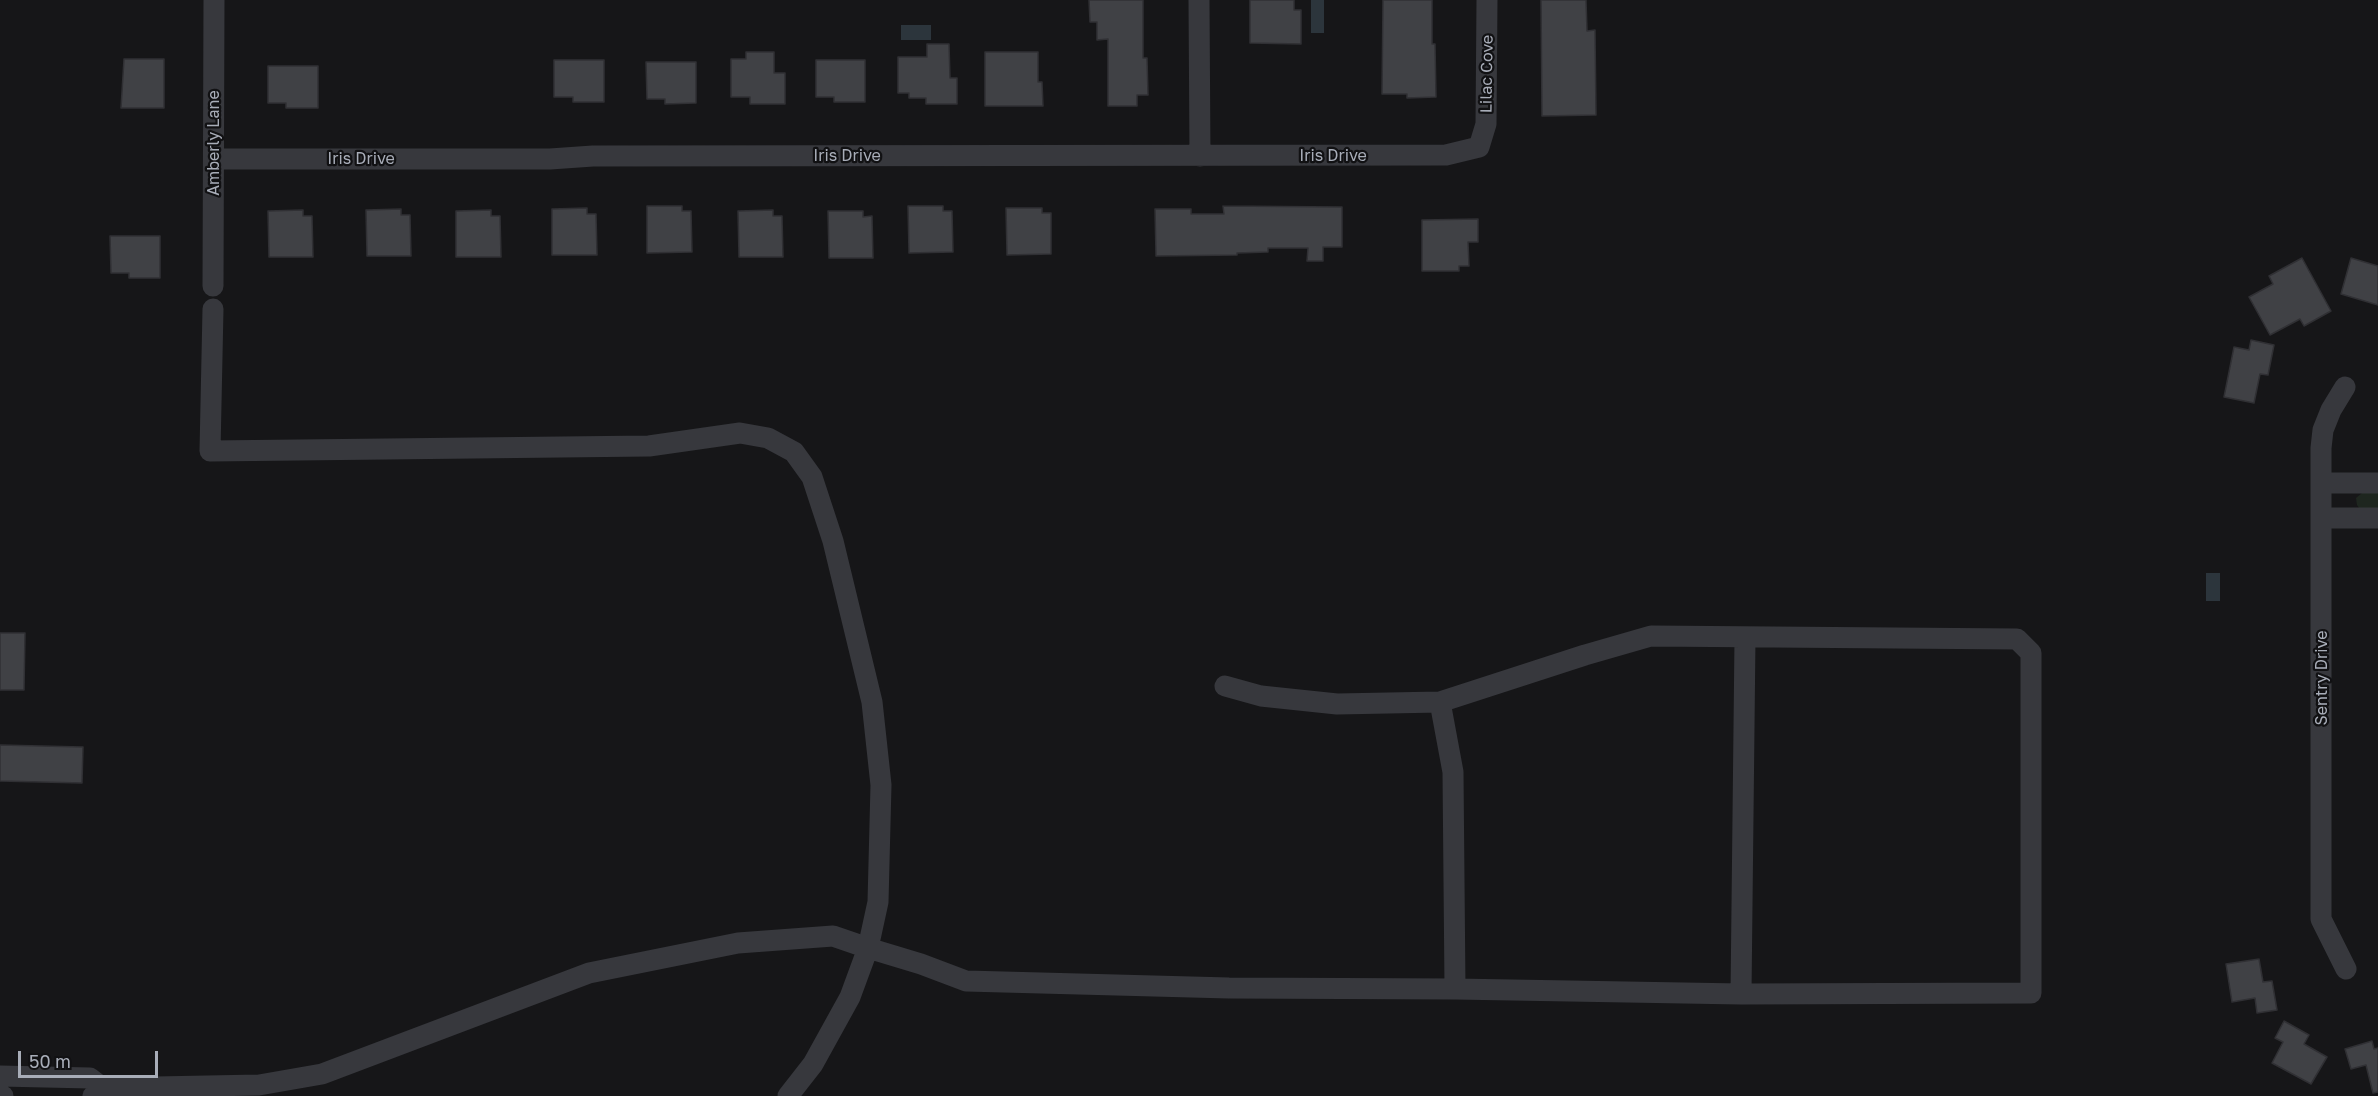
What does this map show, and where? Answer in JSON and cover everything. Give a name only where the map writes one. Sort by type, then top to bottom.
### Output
[{"type":"street","name":"Amberly Lane","points":[[213,286],[214,0]]},
{"type":"street","points":[[1199,0],[1200,156]]},
{"type":"street","name":"Lilac Cove","points":[[1479,147],[1486,124],[1487,0]]},
{"type":"street","name":"Iris Drive","points":[[214,159],[1446,155],[1479,147]]},
{"type":"street","points":[[213,309],[210,451],[649,446],[740,433],[768,438],[794,452],[812,477],[833,541],[872,702],[881,785],[878,902],[868,948],[850,997],[813,1064],[788,1096]]},
{"type":"street","name":"Sentry Drive","points":[[2345,387],[2331,410],[2324,430],[2321,919],[2346,969]]},
{"type":"street","points":[[2322,483],[2378,483]]},
{"type":"street","points":[[2322,518],[2378,518]]},
{"type":"street","points":[[0,1076],[90,1078],[98,1092],[259,1085],[322,1074],[589,973],[738,943],[833,936],[966,981],[1228,988],[1740,994],[2031,993],[2031,653],[2016,639],[1651,636],[1440,702],[1337,704],[1261,696],[1225,686]]},
{"type":"street","points":[[1740,994],[1745,638]]},
{"type":"street","points":[[1440,702],[1453,772],[1455,989]]},
{"type":"shaded area","points":[[1311,0],[1324,0],[1324,33],[1311,33]]},
{"type":"shaded area","points":[[901,25],[931,25],[931,40],[901,40]]},
{"type":"shaded area","points":[[2378,492],[2378,510],[2359,508],[2356,498],[2362,493]]},
{"type":"shaded area","points":[[2206,573],[2220,573],[2220,601],[2206,601]]},
{"type":"building","points":[[1089,0],[1143,0],[1143,58],[1147,58],[1148,95],[1137,95],[1137,106],[1108,106],[1108,39],[1097,40],[1097,22],[1090,22]]},
{"type":"building","points":[[1250,0],[1294,0],[1294,10],[1301,10],[1301,44],[1250,43]]},
{"type":"building","points":[[1383,0],[1432,0],[1432,44],[1435,44],[1436,97],[1407,98],[1407,94],[1382,94]]},
{"type":"building","points":[[1541,0],[1586,0],[1587,31],[1595,30],[1596,115],[1542,116]]},
{"type":"building","points":[[927,44],[949,44],[950,78],[957,78],[957,104],[926,104],[926,98],[909,98],[909,93],[898,93],[898,57],[927,57]]},
{"type":"building","points":[[746,52],[774,52],[774,73],[785,73],[785,104],[750,104],[750,97],[731,97],[731,59],[746,59]]},
{"type":"building","points":[[985,52],[1038,52],[1038,82],[1042,82],[1043,106],[985,106]]},
{"type":"building","points":[[124,59],[164,59],[164,108],[121,108]]},
{"type":"building","points":[[554,60],[604,60],[604,102],[573,102],[573,97],[554,97]]},
{"type":"building","points":[[816,60],[865,60],[865,102],[834,102],[834,97],[816,97]]},
{"type":"building","points":[[646,62],[696,62],[696,103],[665,104],[665,99],[647,99]]},
{"type":"building","points":[[268,66],[318,66],[318,108],[286,108],[286,103],[268,103]]},
{"type":"building","points":[[647,206],[682,206],[682,211],[691,211],[692,252],[647,253]]},
{"type":"building","points":[[908,206],[943,206],[943,211],[952,211],[953,252],[909,253]]},
{"type":"building","points":[[1223,206],[1342,207],[1342,247],[1323,247],[1323,261],[1307,261],[1308,248],[1268,248],[1268,252],[1237,253],[1237,255],[1156,256],[1155,209],[1191,209],[1191,214],[1224,214]]},
{"type":"building","points":[[587,208],[587,214],[596,214],[597,255],[552,255],[552,209]]},
{"type":"building","points":[[1006,208],[1042,208],[1042,213],[1051,213],[1051,254],[1007,255]]},
{"type":"building","points":[[401,209],[401,215],[410,215],[411,256],[367,256],[366,210]]},
{"type":"building","points":[[303,210],[303,216],[312,216],[313,257],[269,257],[268,211]]},
{"type":"building","points":[[491,210],[491,216],[500,216],[501,257],[456,257],[456,211]]},
{"type":"building","points":[[773,210],[773,216],[782,216],[783,257],[739,257],[738,211]]},
{"type":"building","points":[[828,211],[863,211],[863,217],[872,216],[873,258],[829,258]]},
{"type":"building","points":[[1478,219],[1478,242],[1468,242],[1469,266],[1459,266],[1459,271],[1422,271],[1422,220]]},
{"type":"building","points":[[110,236],[160,236],[160,278],[129,278],[129,273],[111,273]]},
{"type":"building","points":[[2302,258],[2331,311],[2304,326],[2300,319],[2270,335],[2249,297],[2273,284],[2269,276]]},
{"type":"building","points":[[2351,258],[2378,266],[2378,305],[2341,294]]},
{"type":"building","points":[[2251,340],[2274,345],[2268,375],[2260,374],[2254,403],[2224,397],[2234,347],[2249,350]]},
{"type":"building","points":[[0,633],[25,633],[24,690],[0,690]]},
{"type":"building","points":[[0,745],[83,747],[82,783],[0,781]]},
{"type":"building","points":[[2259,959],[2263,982],[2272,981],[2277,1010],[2257,1013],[2255,998],[2232,1002],[2226,964]]},
{"type":"building","points":[[2284,1021],[2309,1035],[2304,1044],[2327,1057],[2311,1084],[2272,1063],[2283,1042],[2275,1038]]},
{"type":"building","points":[[2372,1041],[2374,1049],[2378,1048],[2378,1092],[2373,1093],[2366,1065],[2351,1069],[2345,1049]]}]
